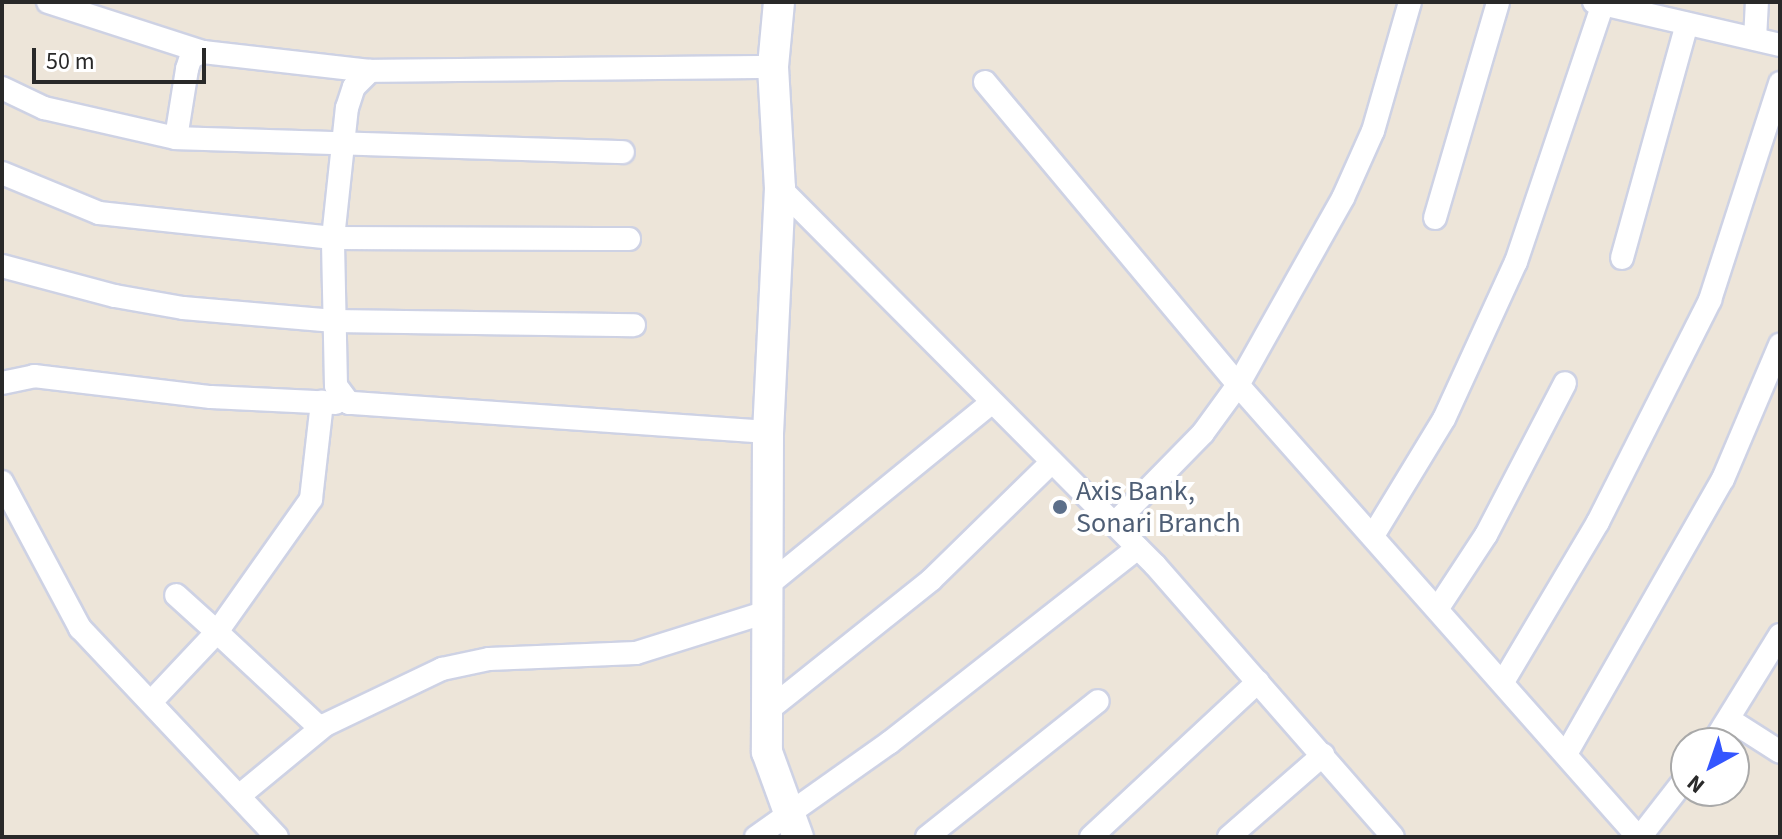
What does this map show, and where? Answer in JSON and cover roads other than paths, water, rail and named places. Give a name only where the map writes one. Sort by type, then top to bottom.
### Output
[{"type":"main road","points":[[779,2],[773,67],[780,188],[768,432],[767,752],[793,824]]},
{"type":"street","points":[[48,2],[203,52],[370,71],[773,67]]},
{"type":"street","points":[[1114,524],[1203,433],[1238,385],[1349,184],[1373,131],[1410,2]]},
{"type":"street","points":[[1435,218],[1498,2]]},
{"type":"street","points":[[1755,39],[1757,2]]},
{"type":"street","points":[[1374,534],[1444,419],[1516,262],[1598,3],[1628,6],[1687,24],[1780,45]]},
{"type":"street","points":[[1622,258],[1687,24]]},
{"type":"street","points":[[176,138],[187,69],[191,57],[203,52]]},
{"type":"street","points":[[349,403],[336,386],[333,238],[343,146],[354,87],[370,71]]},
{"type":"street","points":[[985,82],[1238,385],[1374,534],[1639,837],[1670,798]]},
{"type":"street","points":[[1503,682],[1598,522],[1710,300],[1780,83]]},
{"type":"street","points":[[2,88],[44,108],[176,138],[343,146],[623,152]]},
{"type":"street","points":[[2,173],[99,213],[333,238],[629,239]]},
{"type":"street","points":[[780,188],[1138,548],[1323,755],[1386,835]]},
{"type":"street","points":[[2,266],[183,308],[334,321],[634,325]]},
{"type":"street","points":[[1566,754],[1723,479],[1780,345]]},
{"type":"street","points":[[2,383],[34,376],[211,397],[349,403],[768,432]]},
{"type":"street","points":[[1438,608],[1486,535],[1565,383]]},
{"type":"street","points":[[151,702],[217,632],[311,499],[322,402]]},
{"type":"street","points":[[239,796],[320,728],[393,688],[442,669],[489,659],[636,653],[768,598],[992,402]]},
{"type":"street","points":[[767,711],[931,580],[1052,462]]},
{"type":"street","points":[[2,482],[80,628],[277,837]]},
{"type":"street","points":[[756,837],[793,824],[889,743],[1138,548]]},
{"type":"street","points":[[176,595],[320,728]]},
{"type":"street","points":[[1725,727],[1780,635]]},
{"type":"street","points":[[1091,837],[1258,682]]},
{"type":"street","points":[[927,837],[1098,701]]},
{"type":"street","points":[[1730,720],[1780,752]]},
{"type":"street","points":[[1229,837],[1323,755]]},
{"type":"place","name":"Axis Bank, Sonari Branch","points":[[1060,507]]}]
